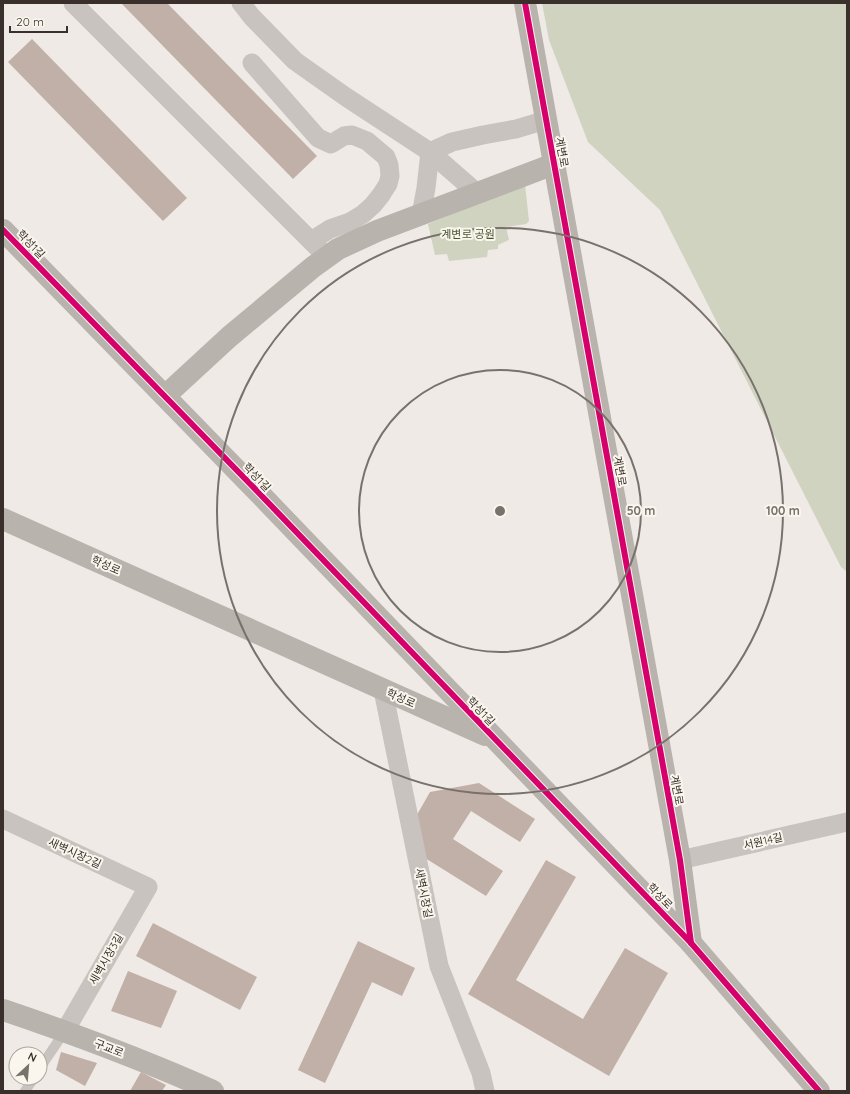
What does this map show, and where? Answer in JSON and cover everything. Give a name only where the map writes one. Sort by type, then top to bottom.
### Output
[{"type":"street","points":[[73,3],[327,257]]},
{"type":"street","points":[[241,3],[252,18],[295,61],[346,97],[430,152],[477,193]]},
{"type":"street","name":"계변로","points":[[525,3],[680,860],[691,943]]},
{"type":"street","points":[[252,63],[318,138],[331,144],[344,136],[352,135],[361,138],[367,141],[386,157],[389,165],[390,176],[388,184],[373,205],[363,214],[350,222],[330,229],[311,241]]},
{"type":"street","points":[[430,152],[452,142],[483,134],[516,129],[546,120]]},
{"type":"street","points":[[421,215],[430,152]]},
{"type":"street","points":[[165,396],[229,338],[313,267],[338,249],[377,231],[554,164]]},
{"type":"street","name":"학성1길","points":[[3,230],[165,396],[495,740]]},
{"type":"street","name":"학성로","points":[[3,519],[495,740],[691,943],[819,1091]]},
{"type":"street","name":"새벽시장길","points":[[383,690],[438,966],[481,1073],[485,1091]]},
{"type":"street","name":"새벽시장2길","points":[[3,819],[148,887]]},
{"type":"street","name":"서원14길","points":[[680,860],[847,822]]},
{"type":"street","name":"새벽시장3길","points":[[65,1031],[148,887]]},
{"type":"street","name":"구교로","points":[[3,1010],[65,1031],[213,1091]]},
{"type":"lane","points":[[48,1056],[65,1031]]},
{"type":"green space","points":[[542,3],[847,3],[847,572],[841,567],[660,210],[588,142],[549,40]]},
{"type":"green space","name":"계변로 공원","points":[[525,184],[529,221],[526,224],[506,227],[509,240],[498,245],[498,249],[488,250],[487,257],[449,261],[447,254],[435,255],[428,224]]},
{"type":"building","points":[[121,3],[167,3],[317,156],[293,179]]},
{"type":"building","points":[[32,39],[187,198],[163,221],[8,62]]},
{"type":"building","points":[[479,783],[535,819],[520,842],[471,811],[453,839],[503,871],[486,896],[425,858],[414,820],[430,792]]},
{"type":"building","points":[[546,860],[576,877],[516,980],[583,1019],[625,948],[668,973],[609,1076],[468,994]]},
{"type":"building","points":[[153,923],[257,977],[240,1010],[136,956]]},
{"type":"building","points":[[358,941],[415,968],[402,996],[372,982],[325,1083],[298,1070]]},
{"type":"building","points":[[128,971],[177,991],[161,1028],[111,1011]]},
{"type":"building","points":[[61,1052],[97,1063],[85,1086],[56,1070]]},
{"type":"building","points":[[141,1072],[166,1085],[162,1091],[130,1091]]},
{"type":"cycle path","points":[[525,3],[680,860],[691,943]]},
{"type":"cycle path","points":[[3,230],[257,491],[691,943],[819,1091]]}]
